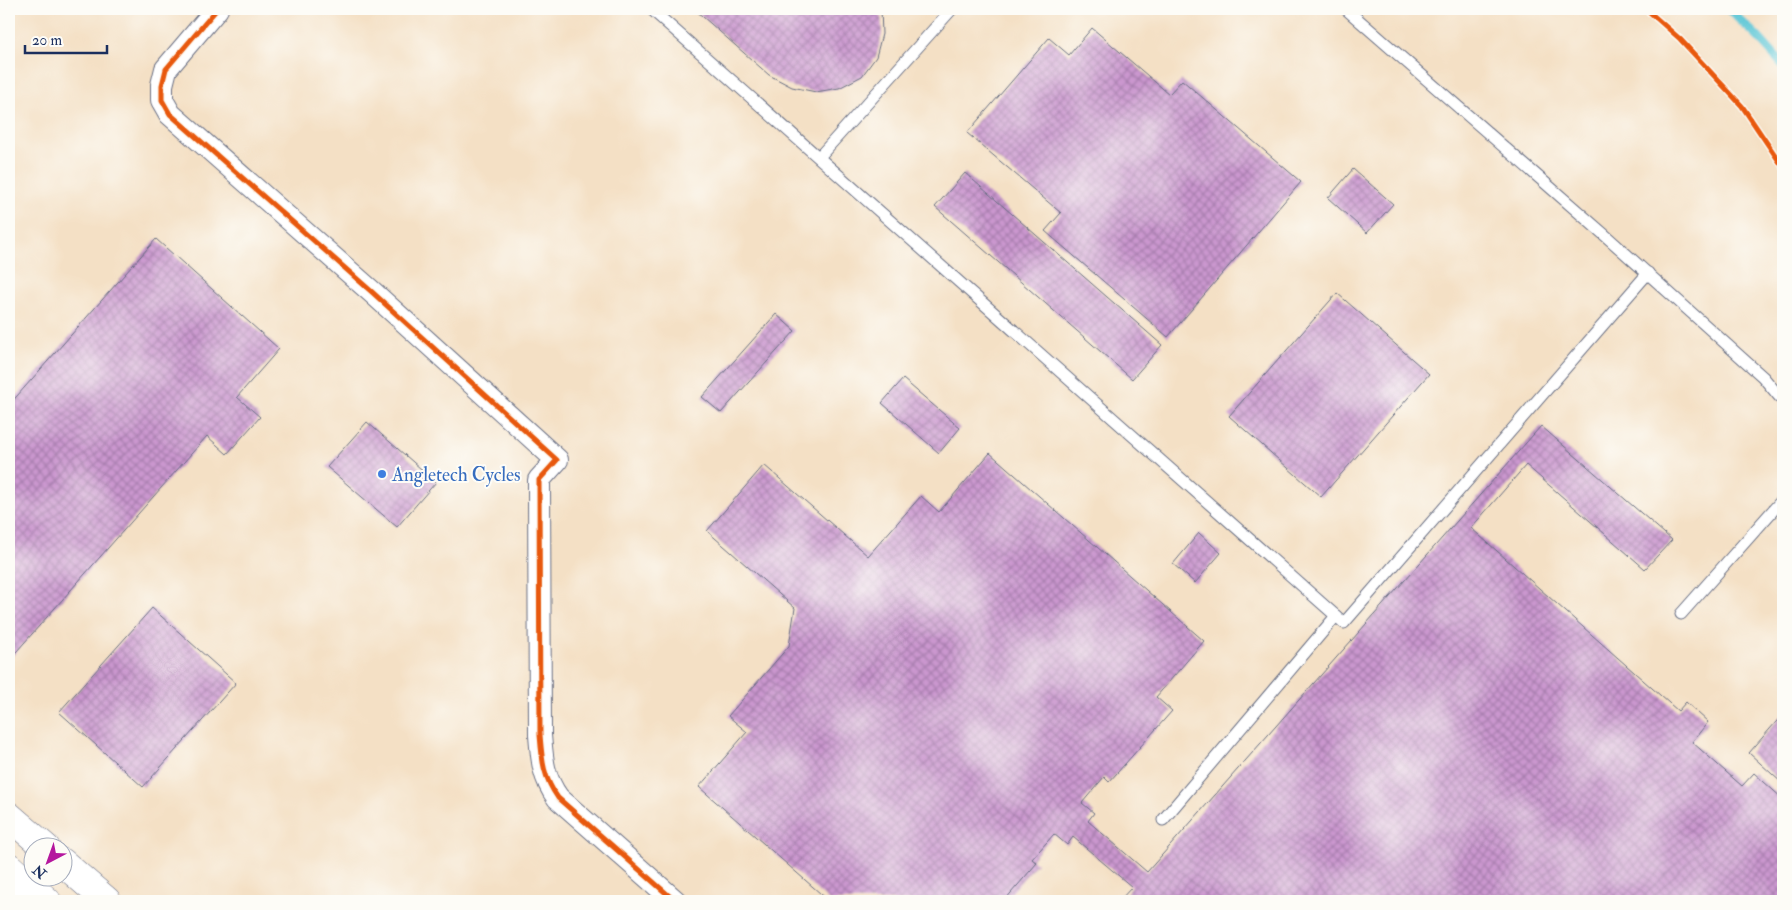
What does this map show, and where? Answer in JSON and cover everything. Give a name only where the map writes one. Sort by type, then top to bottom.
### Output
[{"type":"main road","points":[[9,816],[34,838]]},
{"type":"main road","points":[[9,867],[47,901]]},
{"type":"main road","points":[[72,871],[107,901]]},
{"type":"main road","points":[[9,896],[15,901]]},
{"type":"street","points":[[217,9],[166,69],[162,85],[162,100],[170,114],[372,292],[557,460],[539,480],[540,735],[543,767],[549,786],[558,798],[675,901]]},
{"type":"lane","points":[[652,9],[1344,623],[1648,273]]},
{"type":"lane","points":[[819,157],[952,9]]},
{"type":"lane","points":[[1346,9],[1648,273],[1763,377],[1783,401]]},
{"type":"lane","points":[[1682,614],[1783,499]]},
{"type":"lane","points":[[1163,820],[1336,616]]},
{"type":"building","points":[[694,9],[881,9],[882,34],[876,57],[862,76],[839,88],[816,92],[792,87],[769,75]]},
{"type":"building","points":[[1092,28],[1169,94],[1182,80],[1301,182],[1168,337],[1045,231],[1061,213],[967,133],[1049,38],[1069,55]]},
{"type":"building","points":[[1353,169],[1393,204],[1367,233],[1328,198]]},
{"type":"building","points":[[965,173],[1162,345],[1132,379],[935,207]]},
{"type":"building","points":[[156,239],[279,349],[237,397],[260,417],[227,454],[207,436],[9,660],[9,405]]},
{"type":"building","points":[[1337,293],[1429,374],[1321,497],[1229,416]]},
{"type":"building","points":[[776,314],[795,331],[721,413],[702,397]]},
{"type":"building","points":[[903,379],[960,428],[939,453],[882,403]]},
{"type":"building","name":"Angletech Cycles","points":[[367,422],[436,482],[397,527],[327,467]]},
{"type":"building","points":[[1541,426],[1672,540],[1645,569],[1526,465],[1471,528],[1678,711],[1686,702],[1708,722],[1692,742],[1742,786],[1754,773],[1783,799],[1783,901],[1119,901],[1132,887],[1073,837],[1067,845],[1054,834],[1032,859],[1037,863],[1004,901],[829,901],[699,787],[747,732],[728,716],[789,646],[795,608],[707,531],[764,465],[868,556],[921,496],[939,512],[990,453],[1204,641],[1156,697],[1172,711],[1109,782],[1104,777],[1082,803],[1094,813],[1088,821],[1147,872]]},
{"type":"building","points":[[1199,533],[1221,553],[1195,583],[1173,564]]},
{"type":"building","points":[[152,608],[236,683],[143,787],[59,712]]},
{"type":"building","points":[[1783,714],[1783,784],[1749,753]]},
{"type":"waterway","points":[[1728,9],[1757,36],[1783,65]]},
{"type":"cycle path","points":[[217,9],[166,69],[162,85],[162,100],[170,114],[372,292],[557,460],[539,480],[540,735],[544,768],[549,783],[558,798],[675,901]]},
{"type":"cycle path","points":[[1646,9],[1680,39],[1742,106],[1783,167]]},
{"type":"place","name":"Angletech Cycles","points":[[382,474]]}]
